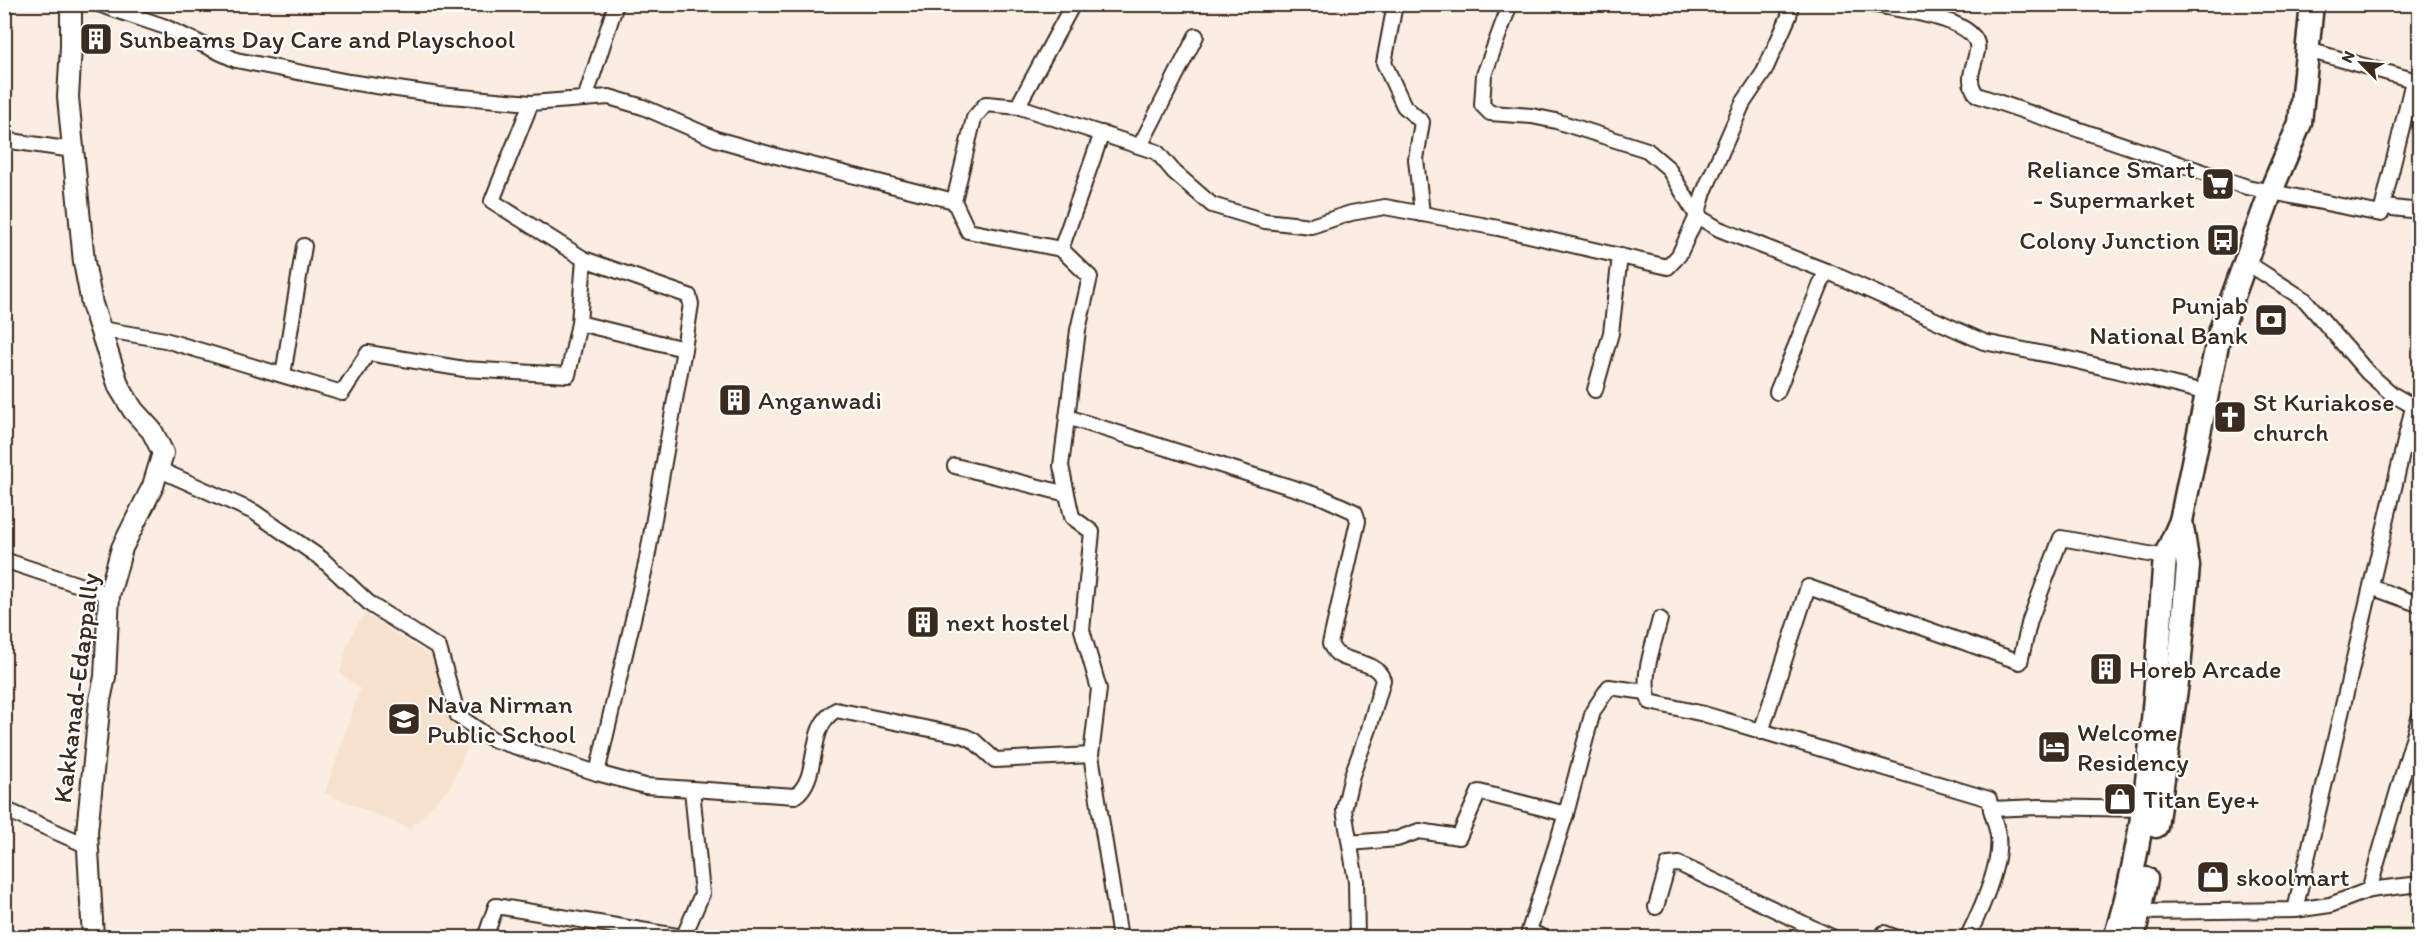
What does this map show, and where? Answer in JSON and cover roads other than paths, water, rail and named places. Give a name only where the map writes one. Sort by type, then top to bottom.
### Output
[{"type":"main road","points":[[2115,938],[2125,905],[2144,809],[2165,557],[2181,521],[2219,335],[2271,191],[2300,123],[2312,4]]},
{"type":"main road","points":[[2133,938],[2140,912],[2159,806],[2180,661],[2188,566],[2181,521]]},
{"type":"main road","points":[[2157,659],[2180,661]]},
{"type":"street","name":"Kakkanad-Edappally","points":[[71,4],[68,97],[84,262],[92,304],[119,387],[134,410],[152,431],[163,453],[153,486],[122,548],[110,595],[105,677],[99,711],[87,832],[93,938]]},
{"type":"street","points":[[98,4],[163,26],[236,60],[349,82],[439,95],[531,103],[609,98],[643,107],[726,142],[954,201]]},
{"type":"street","points":[[585,99],[616,4]]},
{"type":"street","points":[[1020,107],[1021,100],[1073,4]]},
{"type":"street","points":[[1395,4],[1384,63],[1404,106],[1422,122],[1416,159],[1422,214]]},
{"type":"street","points":[[1510,4],[1484,75],[1482,105],[1490,113],[1532,116],[1556,121],[1647,150],[1668,168],[1697,216],[1719,229],[1826,271],[1983,342],[2069,359],[2208,393]]},
{"type":"street","points":[[1120,938],[1091,755],[1099,689],[1082,630],[1092,532],[1072,517],[1061,466],[1078,330],[1090,276],[1061,249],[968,231],[954,201],[974,118],[986,104],[1020,107],[1157,152],[1174,172],[1212,205],[1265,221],[1311,226],[1351,213],[1385,207],[1498,228],[1668,267],[1679,255],[1738,113],[1764,72],[1789,16],[1791,4]]},
{"type":"street","points":[[1870,4],[1924,14],[1963,27],[1975,36],[1978,48],[1970,77],[1971,87],[1977,95],[2247,187],[2381,214],[2416,81],[2308,50]]},
{"type":"street","points":[[1140,146],[1196,36]]},
{"type":"street","points":[[531,103],[492,201],[584,259],[689,296],[691,304],[646,564],[597,773]]},
{"type":"street","points":[[1061,249],[1102,133]]},
{"type":"street","points":[[4,140],[73,150]]},
{"type":"street","points":[[2383,207],[2420,211]]},
{"type":"street","points":[[283,375],[304,246]]},
{"type":"street","points":[[1595,390],[1611,333],[1620,256]]},
{"type":"street","points":[[101,330],[165,340],[342,393],[368,353],[464,369],[568,375],[579,323],[584,259]]},
{"type":"street","points":[[2246,262],[2305,300],[2368,373],[2392,394],[2416,408],[2295,910]]},
{"type":"street","points":[[1777,392],[1826,271]]},
{"type":"street","points":[[579,323],[684,349]]},
{"type":"street","points":[[1067,417],[1322,497],[1351,508],[1355,513],[1358,521],[1329,644],[1338,654],[1374,667],[1383,680],[1369,729],[1352,775],[1344,810],[1356,882],[1357,938]]},
{"type":"street","points":[[955,466],[1067,494]]},
{"type":"street","points":[[158,468],[254,512],[322,559],[372,605],[439,648],[458,716],[492,739],[597,773],[645,786],[795,796],[805,786],[822,723],[836,710],[964,736],[973,740],[995,760],[1091,755]]},
{"type":"street","points":[[1761,732],[1808,587],[2020,662],[2030,620],[2061,538],[2165,557]]},
{"type":"street","points":[[4,560],[110,595]]},
{"type":"street","points":[[2372,587],[2420,604]]},
{"type":"street","points":[[1659,619],[1646,692],[1650,702],[1704,714],[1989,799],[1998,838],[1994,872],[1978,916],[1967,938]]},
{"type":"street","points":[[1544,938],[1529,932],[1566,814],[1593,711],[1609,687],[1646,692]]},
{"type":"street","points":[[2369,890],[2420,715]]},
{"type":"street","points":[[485,938],[496,906],[683,937],[702,894],[692,789]]},
{"type":"street","points":[[1350,843],[1397,838],[1419,831],[1459,837],[1479,792],[1566,814]]},
{"type":"street","points":[[1991,809],[2039,807],[2144,809]]},
{"type":"street","points":[[4,809],[88,846]]},
{"type":"street","points":[[1656,907],[1668,865],[1679,864],[1834,938]]},
{"type":"street","points":[[2140,912],[2295,910],[2330,905],[2369,890],[2420,884]]},
{"type":"street","points":[[1881,938],[1884,933],[1897,938]]},
{"type":"place","name":"Sunbeams Day Care and Playschool","points":[[96,39]]},
{"type":"place","name":"Reliance Smart - Supermarket","points":[[2218,184]]},
{"type":"place","name":"Colony Junction","points":[[2223,240]]},
{"type":"place","name":"Punjab National Bank","points":[[2271,320]]},
{"type":"place","name":"Anganwadi","points":[[735,400]]},
{"type":"place","name":"St Kuriakose church","points":[[2230,417]]},
{"type":"place","name":"next hostel","points":[[923,622]]},
{"type":"place","name":"Horeb Arcade","points":[[2106,669]]},
{"type":"place","name":"Nava Nirman Public School","points":[[404,719]]},
{"type":"place","name":"Welcome Residency","points":[[2054,747]]},
{"type":"place","name":"Titan Eye+","points":[[2120,799]]},
{"type":"place","name":"skoolmart","points":[[2213,877]]}]
